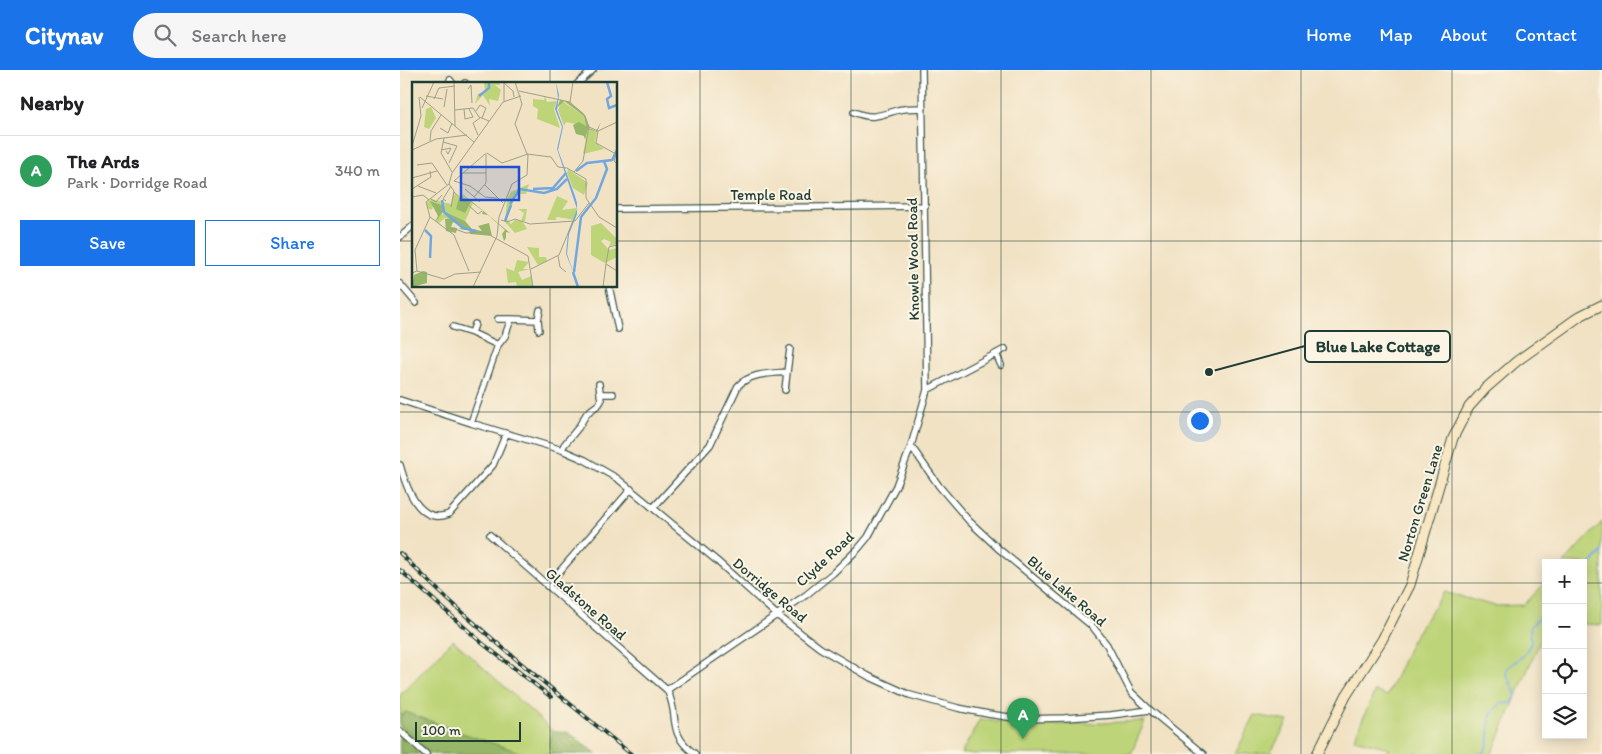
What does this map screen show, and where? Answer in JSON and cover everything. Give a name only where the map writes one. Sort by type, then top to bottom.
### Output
[{"type":"street","points":[[579,82],[593,70]]},
{"type":"street","name":"Knowle Wood Road","points":[[911,446],[927,390],[922,70]]},
{"type":"street","points":[[854,112],[864,116],[880,117],[900,109],[923,108]]},
{"type":"street","name":"Temple Road","points":[[618,209],[925,206]]},
{"type":"street","points":[[400,237],[412,227]]},
{"type":"street","points":[[400,284],[416,303]]},
{"type":"street","points":[[609,288],[618,329]]},
{"type":"street","name":"Norton Green Lane","points":[[1317,754],[1346,696],[1382,640],[1410,585],[1453,438],[1469,408],[1486,388],[1517,361],[1580,316],[1602,305]]},
{"type":"street","points":[[539,330],[540,310]]},
{"type":"street","points":[[498,319],[538,320]]},
{"type":"street","points":[[471,423],[498,345],[505,336],[511,319]]},
{"type":"street","points":[[472,333],[475,324]]},
{"type":"street","points":[[453,328],[472,333],[498,345]]},
{"type":"street","points":[[927,390],[1005,349]]},
{"type":"street","points":[[785,390],[790,350]]},
{"type":"street","points":[[996,354],[1001,365]]},
{"type":"street","points":[[652,508],[710,445],[738,386],[744,380],[764,374],[787,372]]},
{"type":"street","points":[[562,450],[587,413],[599,404],[599,384]]},
{"type":"street","points":[[600,394],[613,394]]},
{"type":"street","name":"Dorridge Road","points":[[400,400],[562,450],[585,460],[618,479],[717,561],[778,615],[820,648],[868,676],[910,695],[958,708],[1022,718],[1111,716],[1150,710]]},
{"type":"street","points":[[400,465],[406,483],[422,510],[430,516],[442,517],[449,514],[493,465],[506,434]]},
{"type":"street","name":"Clyde Road","points":[[668,690],[820,584],[858,549],[873,529],[896,486],[911,446]]},
{"type":"street","name":"Blue Lake Road","points":[[911,446],[939,486],[969,521],[1000,550],[1093,627],[1107,645],[1131,692],[1203,754]]},
{"type":"street","points":[[547,586],[631,489]]},
{"type":"street","name":"Gladstone Road","points":[[490,534],[547,586],[668,690]]},
{"type":"street","points":[[668,690],[672,700],[677,734],[684,745],[695,754]]},
{"type":"street","points":[[400,731],[426,754]]},
{"type":"green space","points":[[1602,522],[1602,625],[1587,624],[1587,559],[1568,559]]},
{"type":"green space","points":[[1542,586],[1542,636],[1492,754],[1388,754],[1389,748],[1354,739],[1375,691],[1387,696],[1412,640],[1444,592],[1495,606],[1524,605]]},
{"type":"green space","points":[[453,640],[578,754],[400,754],[400,695]]},
{"type":"green space","points":[[406,712],[525,754],[432,754],[400,726],[400,716]]},
{"type":"green space","points":[[1255,715],[1288,721],[1270,754],[1235,754]]},
{"type":"green space","points":[[980,719],[1041,725],[1145,721],[1131,754],[961,754]]},
{"type":"green space","points":[[552,731],[569,733],[597,754],[552,754],[550,745]]},
{"type":"green space","points":[[400,737],[419,754],[400,754]]},
{"type":"waterway","points":[[1587,568],[1602,552]]},
{"type":"waterway","points":[[1482,754],[1488,746],[1492,714],[1501,703],[1513,702],[1516,694],[1506,673],[1507,668],[1524,655],[1531,643],[1530,627],[1542,615]]},
{"type":"railway","points":[[400,553],[484,632],[631,754]]},
{"type":"railway","points":[[400,570],[482,643],[551,697]]},
{"type":"place","name":"Blue Lake Cottage","points":[[1209,372]]},
{"type":"place","name":"The Ards","points":[[1023,739]]}]
